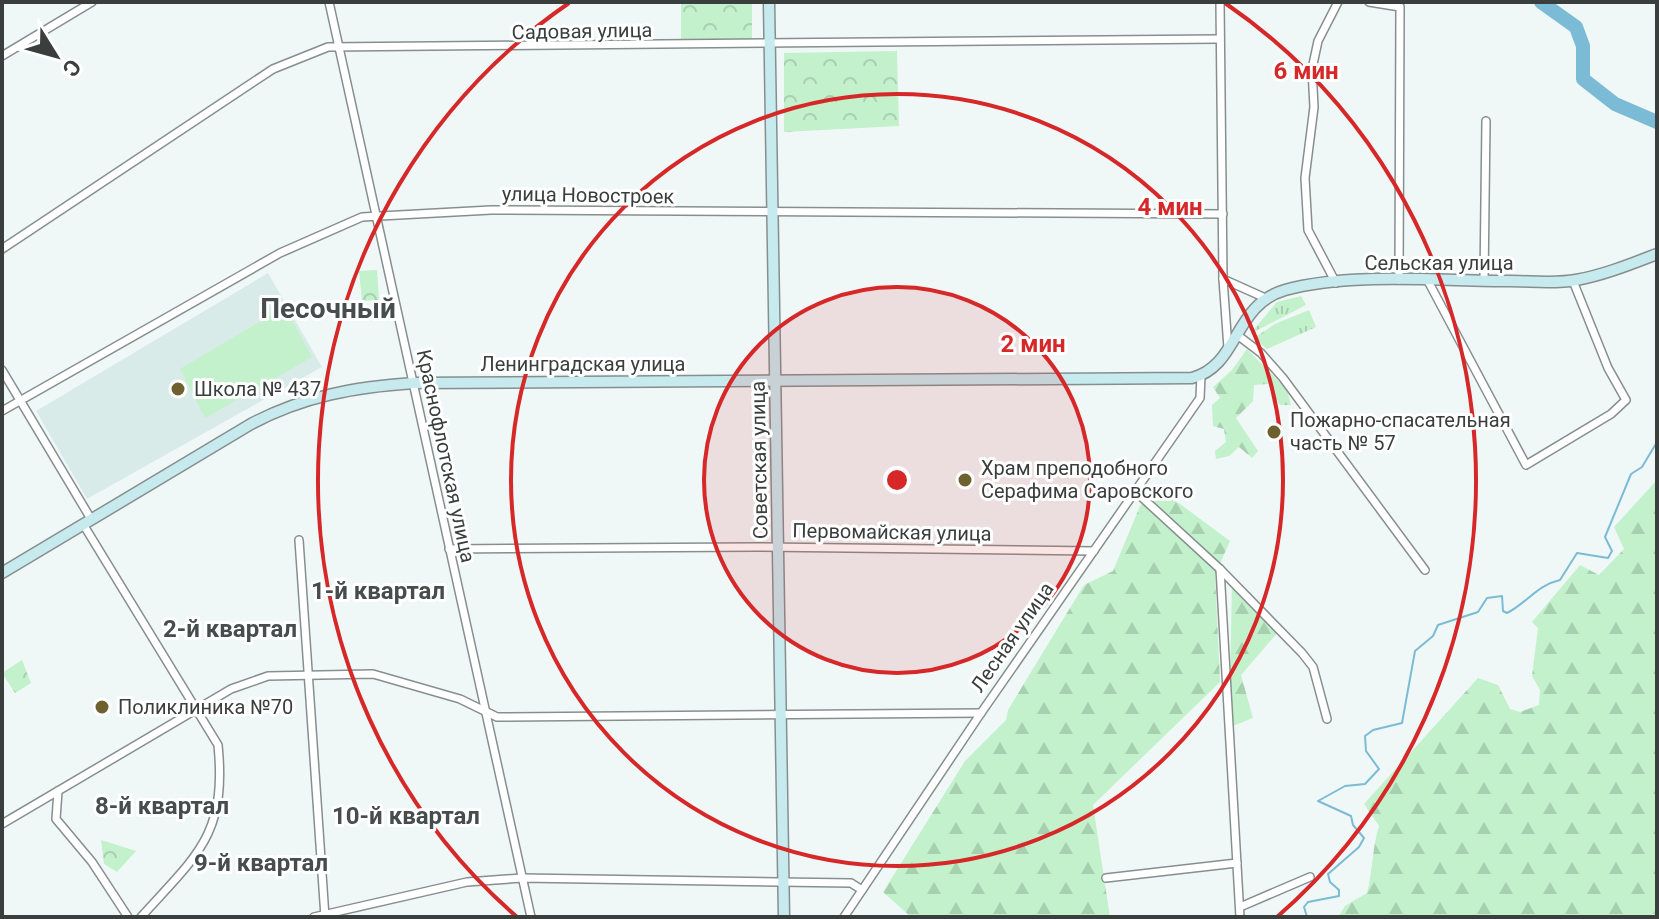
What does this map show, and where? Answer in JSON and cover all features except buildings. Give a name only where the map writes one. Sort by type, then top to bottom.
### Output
[{"type":"main road","name":"Советская улица","points":[[769,2],[784,917]]},
{"type":"main road","name":"Сельская улица","points":[[1263,297],[1288,289],[1337,283],[1399,280],[1573,281],[1657,254]]},
{"type":"main road","points":[[1206,372],[1228,349],[1263,297]]},
{"type":"main road","name":"Ленинградская улица","points":[[2,573],[278,410],[331,392],[414,383],[776,381],[1206,372]]},
{"type":"street","points":[[2,56],[92,2]]},
{"type":"street","name":"Краснофлотская улица","points":[[329,2],[531,917]]},
{"type":"street","points":[[1220,2],[1223,279],[1228,349]]},
{"type":"street","points":[[1337,283],[1308,230],[1305,178],[1314,107],[1312,69],[1318,41],[1338,2]]},
{"type":"street","points":[[1369,2],[1400,7],[1399,280]]},
{"type":"street","name":"Садовая улица","points":[[2,249],[273,69],[311,52],[339,49],[1220,39]]},
{"type":"street","points":[[1484,281],[1486,121]]},
{"type":"street","name":"улица Новостроек","points":[[2,411],[280,253],[362,217],[491,210],[1223,214]]},
{"type":"street","points":[[1223,279],[1263,297]]},
{"type":"street","points":[[1428,281],[1526,465],[1611,414],[1626,400],[1608,368],[1573,281]]},
{"type":"street","points":[[1236,334],[1261,353],[1283,378],[1425,570]]},
{"type":"street","points":[[2,370],[218,745],[222,782],[216,821],[195,859],[141,917]]},
{"type":"street","name":"Лесная улица","points":[[844,917],[981,713],[1200,398],[1206,372]]},
{"type":"street","points":[[1135,491],[1220,569],[1313,667],[1327,719]]},
{"type":"street","points":[[299,540],[325,916]]},
{"type":"street","name":"Первомайская улица","points":[[449,549],[779,547],[1094,551]]},
{"type":"street","points":[[1220,569],[1240,917]]},
{"type":"street","points":[[2,824],[231,689],[268,676],[373,674],[404,680],[497,717],[981,713]]},
{"type":"street","points":[[58,791],[56,819],[92,862],[128,917]]},
{"type":"street","points":[[1106,878],[1237,863]]},
{"type":"street","points":[[1240,907],[1310,877]]},
{"type":"street","points":[[314,917],[467,882],[522,878],[851,883],[862,890]]},
{"type":"shaded area","name":"Школа № 437","points":[[268,273],[322,367],[87,499],[36,411]]},
{"type":"green space","points":[[681,2],[752,2],[752,42],[681,42]]},
{"type":"green space","points":[[897,51],[899,126],[784,132],[784,53]]},
{"type":"green space","points":[[377,270],[379,300],[362,301],[359,271]]},
{"type":"green space","points":[[1301,296],[1306,305],[1250,334],[1277,302]]},
{"type":"green space","points":[[285,307],[312,357],[205,418],[180,369]]},
{"type":"green space","points":[[1309,310],[1316,327],[1267,349],[1254,338],[1275,324]]},
{"type":"green space","points":[[1247,349],[1287,390],[1291,405],[1280,405],[1268,384],[1254,385],[1253,401],[1236,418],[1258,451],[1252,458],[1239,447],[1229,456],[1216,459],[1215,451],[1226,442],[1224,429],[1213,426],[1212,405],[1220,398],[1213,387],[1232,370]]},
{"type":"green space","points":[[1657,480],[1657,917],[1338,917],[1345,906],[1367,893],[1369,885],[1379,826],[1364,804],[1478,678],[1498,685],[1510,709],[1520,712],[1539,705],[1540,690],[1532,676],[1538,628],[1532,622],[1580,565],[1599,575],[1624,549],[1614,527]]},
{"type":"green space","points":[[1155,490],[1180,504],[1230,541],[1215,575],[1220,682],[1093,805],[1110,917],[911,917],[883,892],[965,761],[1006,720],[1008,710],[1084,585],[1113,571],[1140,506]]},
{"type":"green space","points":[[1232,581],[1279,631],[1241,675],[1253,718],[1233,726],[1230,684]]},
{"type":"green space","points":[[22,660],[31,683],[15,693],[2,673]]},
{"type":"green space","points":[[101,840],[136,851],[117,872],[104,864]]},
{"type":"waterway","points":[[1541,2],[1576,27],[1583,46],[1583,79],[1615,104],[1657,122]]},
{"type":"waterway","points":[[1307,917],[1304,907],[1308,902],[1339,896],[1339,890],[1330,882],[1328,874],[1359,847],[1364,838],[1353,825],[1351,816],[1318,801],[1345,786],[1365,784],[1379,769],[1366,751],[1365,736],[1373,730],[1402,723],[1415,651],[1433,636],[1438,625],[1478,612],[1487,598],[1502,596],[1503,611],[1507,613],[1514,609],[1545,586],[1560,580],[1577,553],[1608,558],[1612,551],[1605,537],[1631,474],[1642,467],[1657,442]]},
{"type":"place","name":"Школа № 437","points":[[178,389]]},
{"type":"place","name":"Пожарно-спасательная часть № 57","points":[[1274,432]]},
{"type":"place","name":"Храм преподобного Серафима Саровского","points":[[965,480]]},
{"type":"place","name":"Поликлиника №70","points":[[102,707]]},
{"type":"district","name":"Песочный","points":[[328,308]]},
{"type":"district","name":"1-й квартал","points":[[378,591]]},
{"type":"district","name":"2-й квартал","points":[[230,629]]},
{"type":"district","name":"8-й квартал","points":[[162,806]]},
{"type":"district","name":"10-й квартал","points":[[406,816]]},
{"type":"district","name":"9-й квартал","points":[[261,863]]}]
